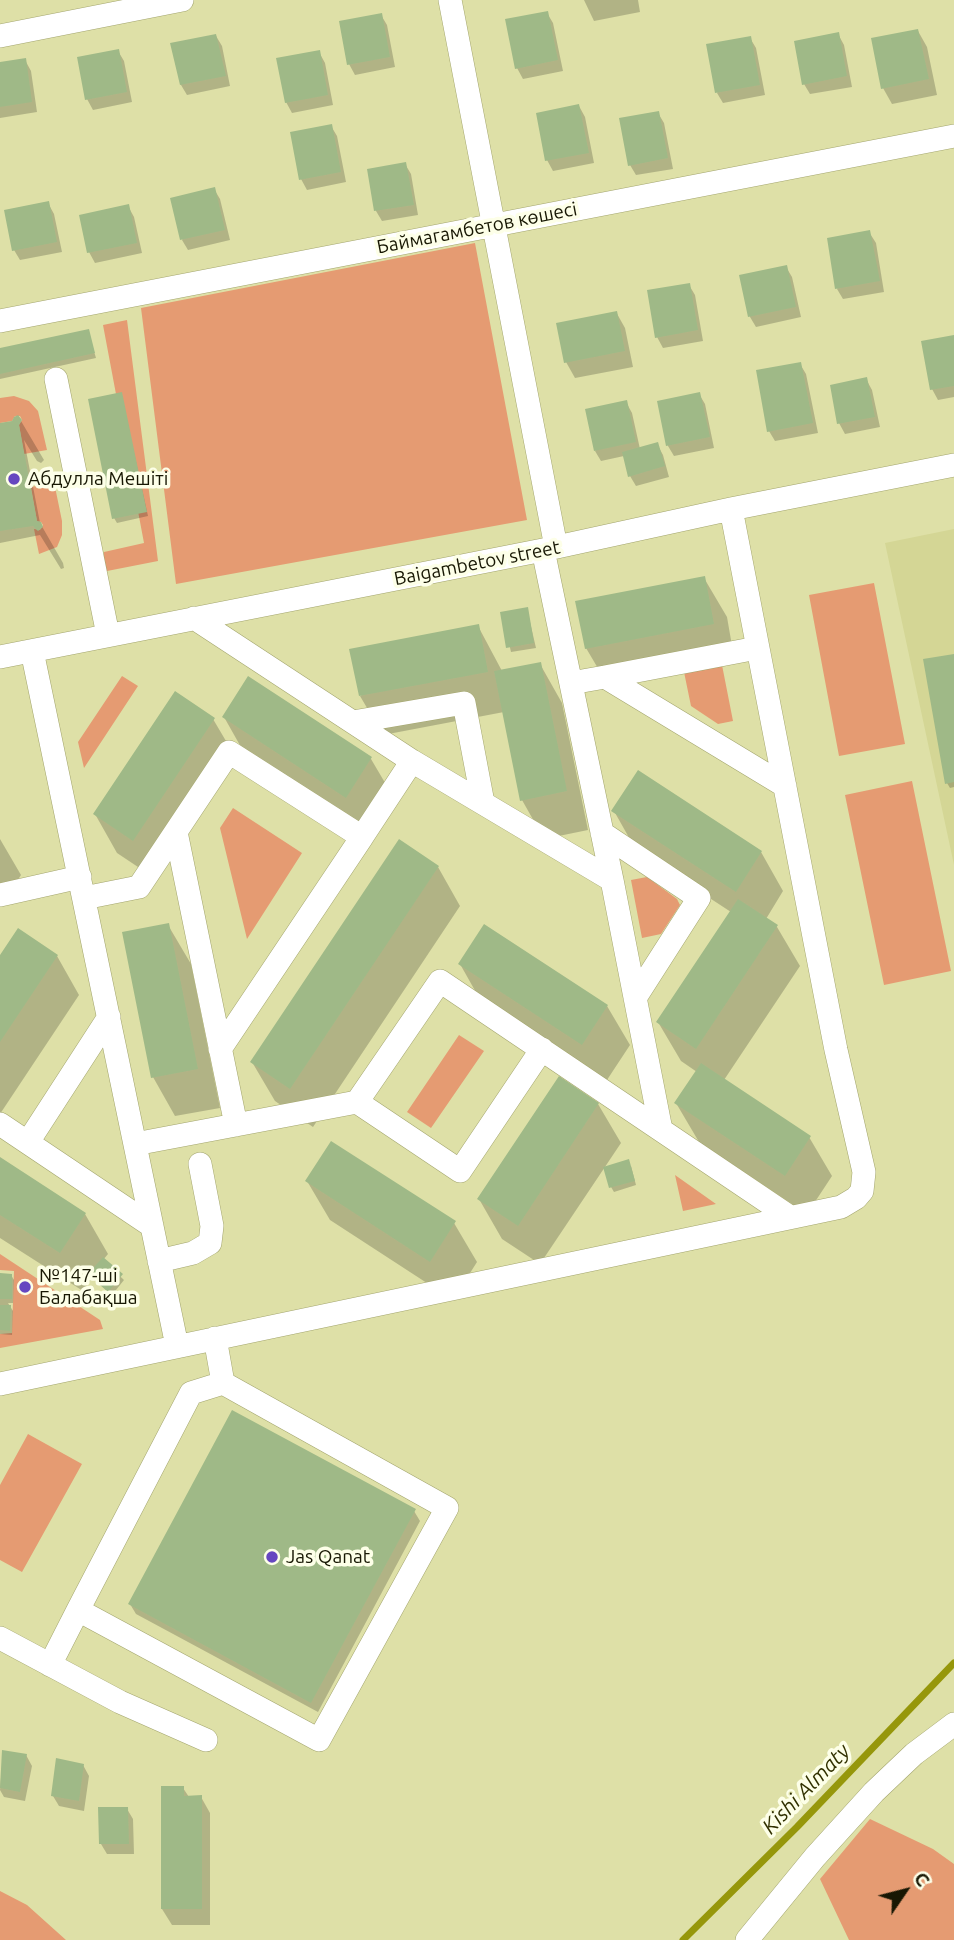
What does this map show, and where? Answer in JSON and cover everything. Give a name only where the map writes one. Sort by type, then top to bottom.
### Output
[{"type":"street","points":[[0,36],[182,0]]},
{"type":"street","points":[[450,0],[493,225],[571,683],[661,1130]]},
{"type":"street","name":"Баймагамбетов көшесі","points":[[0,321],[954,136]]},
{"type":"street","points":[[56,379],[108,635]]},
{"type":"street","name":"Baigambetov street","points":[[0,657],[550,549],[731,509],[954,465]]},
{"type":"street","points":[[0,1384],[790,1217],[849,1203],[862,1191],[865,1181],[836,1050],[731,509]]},
{"type":"street","points":[[194,618],[412,761],[612,880]]},
{"type":"street","points":[[571,683],[757,648]]},
{"type":"street","points":[[32,651],[177,1346]]},
{"type":"street","points":[[605,677],[785,786]]},
{"type":"street","points":[[353,722],[464,703],[483,803]]},
{"type":"street","points":[[139,887],[229,752],[362,837]]},
{"type":"street","points":[[220,1049],[412,761]]},
{"type":"street","points":[[176,832],[236,1125]]},
{"type":"street","points":[[602,833],[699,898],[635,998]]},
{"type":"street","points":[[2,896],[82,887],[139,887],[185,880]]},
{"type":"street","points":[[357,1102],[440,981],[790,1217]]},
{"type":"street","points":[[28,1142],[109,1017]]},
{"type":"street","points":[[135,1144],[357,1102],[460,1171],[542,1049]]},
{"type":"street","points":[[0,1124],[152,1226]]},
{"type":"street","points":[[159,1261],[193,1253],[210,1243],[212,1226],[200,1164]]},
{"type":"street","points":[[215,1338],[223,1383]]},
{"type":"street","points":[[50,1665],[78,1610],[191,1393],[223,1383],[447,1508],[319,1740],[78,1610]]},
{"type":"street","points":[[0,1638],[120,1702],[206,1740]]},
{"type":"street","points":[[747,1940],[815,1857],[874,1792],[914,1754],[954,1724]]},
{"type":"shaded area","points":[[475,243],[527,520],[176,584],[141,308]]},
{"type":"shaded area","points":[[127,320],[158,561],[102,572],[104,552],[144,543],[103,325]]},
{"type":"shaded area","points":[[14,396],[29,401],[38,411],[47,450],[24,454],[20,416],[0,423],[0,398]]},
{"type":"shaded area","points":[[54,482],[62,535],[57,547],[39,554],[34,529],[40,530],[43,525],[37,521],[31,487]]},
{"type":"shaded area","points":[[954,529],[954,865],[885,543]]},
{"type":"shaded area","points":[[874,583],[905,744],[839,756],[809,595]]},
{"type":"shaded area","points":[[722,665],[733,721],[718,724],[691,706],[684,672]]},
{"type":"shaded area","points":[[122,676],[138,686],[84,768],[78,742]]},
{"type":"shaded area","points":[[912,781],[951,971],[884,985],[845,795]]},
{"type":"shaded area","points":[[233,808],[302,853],[247,939],[220,828]]},
{"type":"shaded area","points":[[647,877],[677,899],[680,905],[661,934],[642,938],[631,880]]},
{"type":"shaded area","points":[[459,1035],[484,1051],[431,1128],[407,1112]]},
{"type":"shaded area","points":[[675,1175],[716,1204],[683,1211]]},
{"type":"shaded area","name":"№147-ші Балабақша","points":[[0,1254],[100,1320],[103,1329],[0,1348],[0,1334],[12,1333],[14,1271],[0,1270]]},
{"type":"shaded area","points":[[28,1434],[82,1464],[22,1572],[0,1560],[0,1485]]},
{"type":"shaded area","points":[[870,1819],[933,1849],[954,1864],[954,1940],[849,1940],[820,1879]]},
{"type":"shaded area","points":[[0,1891],[27,1905],[66,1940],[0,1940]]},
{"type":"building","points":[[548,11],[558,60],[515,69],[505,19]]},
{"type":"building","points":[[382,13],[390,57],[347,65],[339,21]]},
{"type":"building","points":[[918,29],[929,79],[881,89],[871,38]]},
{"type":"building","points":[[839,32],[847,76],[802,85],[794,41]]},
{"type":"building","points":[[216,34],[226,76],[180,85],[170,43]]},
{"type":"building","points":[[751,36],[760,85],[715,93],[706,44]]},
{"type":"building","points":[[119,49],[127,92],[85,100],[77,57]]},
{"type":"building","points":[[320,50],[328,95],[285,103],[276,58]]},
{"type":"building","points":[[26,58],[32,102],[0,107],[0,62]]},
{"type":"building","points":[[579,104],[589,153],[545,161],[536,113]]},
{"type":"building","points":[[659,111],[668,158],[628,166],[619,118]]},
{"type":"building","points":[[332,124],[341,172],[299,180],[290,132]]},
{"type":"building","points":[[406,162],[414,205],[374,211],[367,169]]},
{"type":"building","points":[[215,187],[225,230],[180,240],[170,198]]},
{"type":"building","points":[[49,201],[57,242],[12,251],[4,210]]},
{"type":"building","points":[[129,204],[137,243],[87,253],[79,215]]},
{"type":"building","points":[[870,230],[880,281],[835,289],[827,238]]},
{"type":"building","points":[[787,265],[796,307],[748,317],[739,275]]},
{"type":"building","points":[[690,283],[698,330],[655,338],[647,290]]},
{"type":"building","points":[[617,311],[625,351],[564,363],[556,323]]},
{"type":"building","points":[[89,329],[95,353],[0,374],[0,348]]},
{"type":"building","points":[[954,335],[954,386],[930,390],[921,341]]},
{"type":"building","points":[[801,362],[813,423],[767,432],[756,370]]},
{"type":"building","points":[[867,377],[875,417],[837,424],[830,385]]},
{"type":"building","points":[[122,392],[147,512],[112,519],[88,399]]},
{"type":"building","points":[[700,392],[710,437],[666,446],[657,401]]},
{"type":"building","points":[[627,400],[636,442],[594,451],[585,409]]},
{"type":"building","name":"Абдулла Мешіті","points":[[18,415],[22,420],[19,425],[37,521],[41,522],[43,527],[38,531],[33,526],[0,531],[0,423],[12,421]]},
{"type":"building","points":[[658,442],[665,466],[628,477],[622,452]]},
{"type":"building","points":[[705,576],[714,624],[585,649],[575,601]]},
{"type":"building","points":[[528,607],[534,643],[506,648],[500,612]]},
{"type":"building","points":[[479,624],[488,672],[359,696],[349,649]]},
{"type":"building","points":[[954,654],[954,782],[945,784],[923,659]]},
{"type":"building","points":[[541,662],[567,791],[520,801],[494,671]]},
{"type":"building","points":[[248,676],[372,757],[346,798],[222,717]]},
{"type":"building","points":[[175,691],[215,718],[133,841],[93,814]]},
{"type":"building","points":[[638,770],[762,851],[736,892],[611,811]]},
{"type":"building","points":[[399,839],[439,866],[290,1089],[250,1062]]},
{"type":"building","points":[[738,899],[778,925],[696,1049],[656,1022]]},
{"type":"building","points":[[169,923],[198,1069],[151,1078],[122,932]]},
{"type":"building","points":[[484,924],[608,1005],[582,1045],[458,964]]},
{"type":"building","points":[[18,928],[58,955],[0,1042],[0,955]]},
{"type":"building","points":[[701,1063],[811,1136],[785,1176],[674,1103]]},
{"type":"building","points":[[559,1076],[599,1103],[518,1226],[477,1199]]},
{"type":"building","points":[[331,1141],[456,1221],[430,1262],[305,1181]]},
{"type":"building","points":[[0,1157],[86,1213],[60,1253],[0,1215]]},
{"type":"building","points":[[629,1159],[635,1181],[609,1188],[603,1167]]},
{"type":"building","points":[[103,1257],[123,1274],[108,1292],[88,1274]]},
{"type":"building","points":[[0,1273],[12,1274],[12,1299],[0,1299]]},
{"type":"building","points":[[0,1305],[11,1305],[10,1331],[0,1330]]},
{"type":"building","name":"Jas Qanat","points":[[232,1410],[416,1509],[311,1703],[128,1604]]},
{"type":"building","points":[[2,1750],[27,1754],[20,1792],[0,1788]]},
{"type":"building","points":[[56,1758],[84,1764],[79,1801],[51,1796]]},
{"type":"building","points":[[161,1786],[184,1786],[184,1796],[202,1795],[202,1909],[161,1909]]},
{"type":"building","points":[[98,1807],[128,1807],[129,1844],[99,1844]]},
{"type":"waterway","name":"Kіshі Almaty","points":[[683,1940],[797,1827],[954,1663]]},
{"type":"place","name":"Абдулла Мешіті","points":[[14,479]]},
{"type":"place","name":"№147-ші Балабақша","points":[[25,1287]]},
{"type":"place","name":"Jas Qanat","points":[[272,1557]]}]
